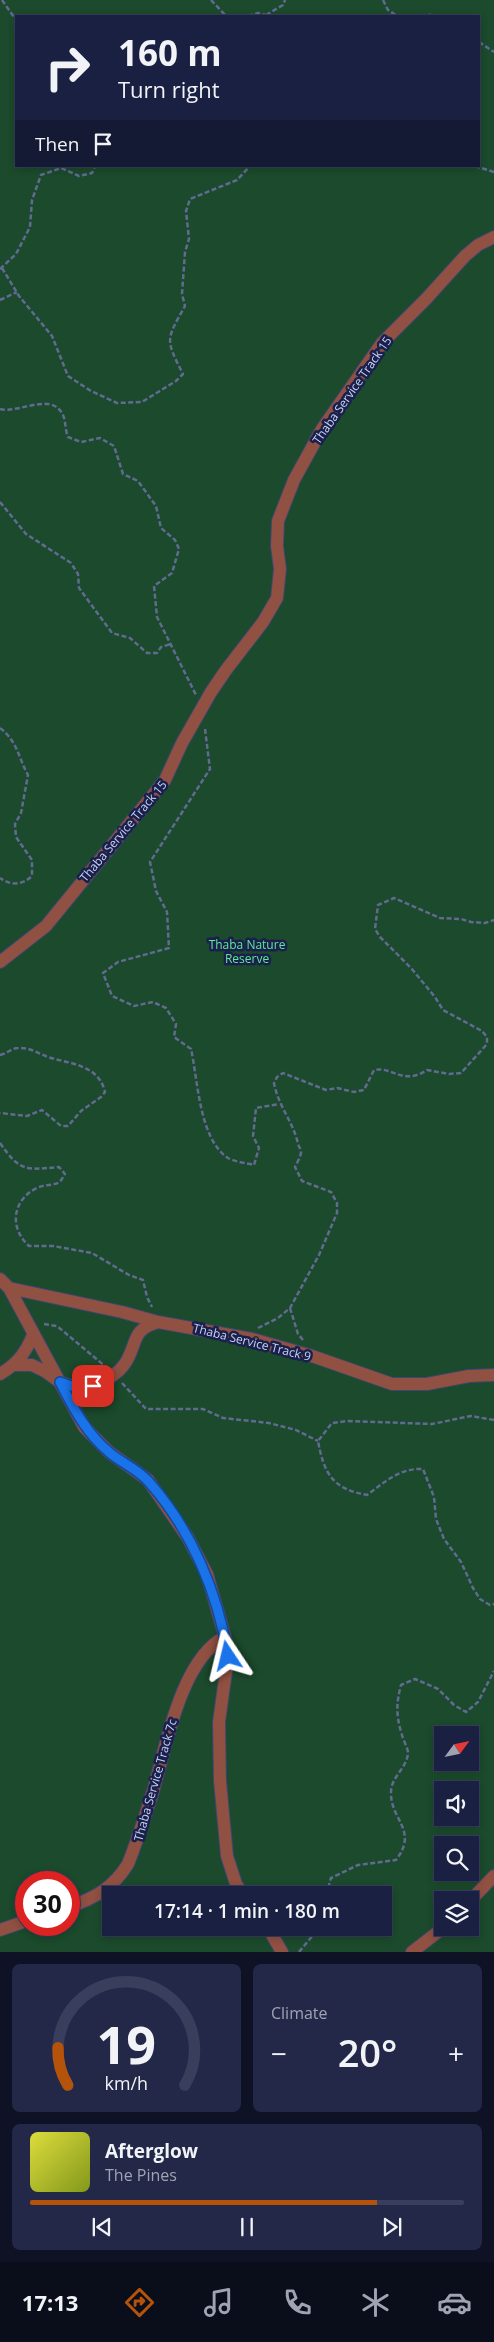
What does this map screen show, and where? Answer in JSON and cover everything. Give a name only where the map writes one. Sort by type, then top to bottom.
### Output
[{"type":"street","name":"Thaba Service Track 15","points":[[0,962],[46,926],[78,884],[165,780],[182,743],[226,670],[263,622],[277,598],[280,569],[277,546],[278,521],[294,480],[322,429],[382,343],[465,256],[478,245],[494,237]]},
{"type":"street","name":"Thaba Service Track 9","points":[[4,1284],[158,1322],[240,1337],[320,1359],[392,1384],[427,1384],[469,1376],[494,1375]]},
{"type":"street","points":[[4,1284],[84,1427],[109,1452],[148,1480],[179,1524],[207,1574],[225,1637],[228,1656],[219,1722],[220,1781],[227,1856],[237,1886]]},
{"type":"street","points":[[16,1365],[32,1365],[60,1382],[83,1390],[103,1382],[114,1374],[126,1362],[137,1334],[146,1326],[158,1322]]},
{"type":"street","points":[[0,1374],[16,1365],[33,1335]]},
{"type":"street","name":"Thaba Service Track 7c","points":[[80,1903],[100,1895],[121,1876],[128,1864],[154,1788],[175,1711],[193,1669],[208,1648],[225,1637]]},
{"type":"street","points":[[479,1892],[494,1876]]},
{"type":"street","points":[[0,1930],[15,1925]]},
{"type":"street","points":[[412,1952],[434,1935]]},
{"type":"street","points":[[273,1936],[282,1952]]},
{"type":"path","points":[[2,0],[15,19]]},
{"type":"path","points":[[211,0],[225,15]]},
{"type":"path","points":[[268,15],[283,5],[286,0]]},
{"type":"path","points":[[383,0],[388,10],[396,15]]},
{"type":"path","points":[[251,15],[258,13],[263,15]]},
{"type":"path","points":[[480,43],[494,52]]},
{"type":"path","points":[[95,167],[92,173],[79,176],[61,168],[41,174],[32,200],[30,227],[16,254],[1,268],[17,292],[52,336],[68,376],[91,390],[104,394],[117,403],[142,402],[176,381],[183,374],[169,349],[171,333],[185,306],[182,294],[185,252],[189,239],[186,211],[190,199],[236,180],[249,167]]},
{"type":"path","points":[[478,167],[494,172]]},
{"type":"path","points":[[0,300],[17,292]]},
{"type":"path","points":[[0,409],[19,409],[34,404],[54,406],[63,415],[64,429],[68,437],[81,442],[100,438],[114,446],[123,474],[138,482],[156,506],[161,528],[175,540],[179,549],[172,573],[154,586],[157,617],[202,709],[210,769],[170,828],[150,862],[156,891],[167,912],[169,948],[118,962],[103,973],[112,996],[134,1006],[153,1002],[166,1008],[176,1024],[174,1037],[191,1049],[201,1113],[216,1144],[228,1158],[254,1165],[259,1148],[253,1136],[256,1108],[279,1104]]},
{"type":"path","points":[[0,502],[26,534],[71,563],[78,574],[79,588],[112,632],[130,638],[147,653],[157,653],[161,646],[171,644]]},
{"type":"path","points":[[0,728],[16,744],[21,763],[28,775],[21,814],[15,824],[16,837],[32,860],[32,876],[25,883],[16,884],[0,878]]},
{"type":"path","points":[[240,1337],[278,1318],[290,1308],[334,1224],[337,1213],[337,1203],[331,1192],[302,1181],[297,1173],[295,1167],[301,1152],[298,1136],[279,1104],[274,1083],[277,1077],[283,1073],[326,1090],[337,1088],[354,1092],[364,1090],[374,1070],[382,1069],[392,1074],[406,1076],[418,1076],[427,1070],[449,1074],[462,1073],[470,1067],[488,1044],[487,1038],[482,1031],[443,1010],[435,997],[411,968],[380,938],[374,929],[378,905],[394,898],[440,918],[485,923],[494,920]]},
{"type":"path","points":[[0,1055],[19,1047],[38,1052],[50,1058],[77,1063],[95,1075],[103,1085],[105,1092],[101,1098],[80,1111],[68,1126],[61,1126],[42,1110],[28,1116],[0,1113]]},
{"type":"path","points":[[0,1143],[10,1158],[26,1169],[59,1168],[65,1174],[60,1182],[32,1190],[22,1202],[16,1211],[15,1222],[20,1238],[29,1246],[54,1246],[92,1252],[129,1275],[143,1280],[147,1297],[158,1322]]},
{"type":"path","points":[[290,1308],[298,1334],[320,1359]]},
{"type":"path","points":[[24,1320],[57,1326],[114,1374],[146,1409],[203,1409],[223,1418],[269,1423],[296,1430],[318,1441]]},
{"type":"path","points":[[494,1420],[471,1416],[432,1424],[347,1421],[332,1423],[318,1441],[322,1461],[329,1475],[336,1484],[354,1492],[367,1495],[408,1468],[423,1469],[434,1497],[436,1519],[444,1539],[461,1562],[480,1598],[490,1605],[494,1604]]},
{"type":"path","points":[[329,1886],[331,1878],[358,1865],[396,1860],[404,1849],[405,1831],[392,1801],[391,1791],[394,1778],[404,1765],[408,1753],[396,1717],[396,1705],[401,1685],[415,1679],[438,1689],[454,1705],[466,1712],[478,1702],[494,1671]]},
{"type":"path","points":[[299,1952],[312,1936]]},
{"type":"green space","name":"Thaba Nature Reserve","points":[[0,0],[494,0],[494,1952],[0,1952]]},
{"type":"route","points":[[93,1386],[83,1390],[60,1382],[84,1427],[109,1452],[148,1480],[165,1502],[188,1538],[207,1574],[225,1637],[228,1656]]}]
